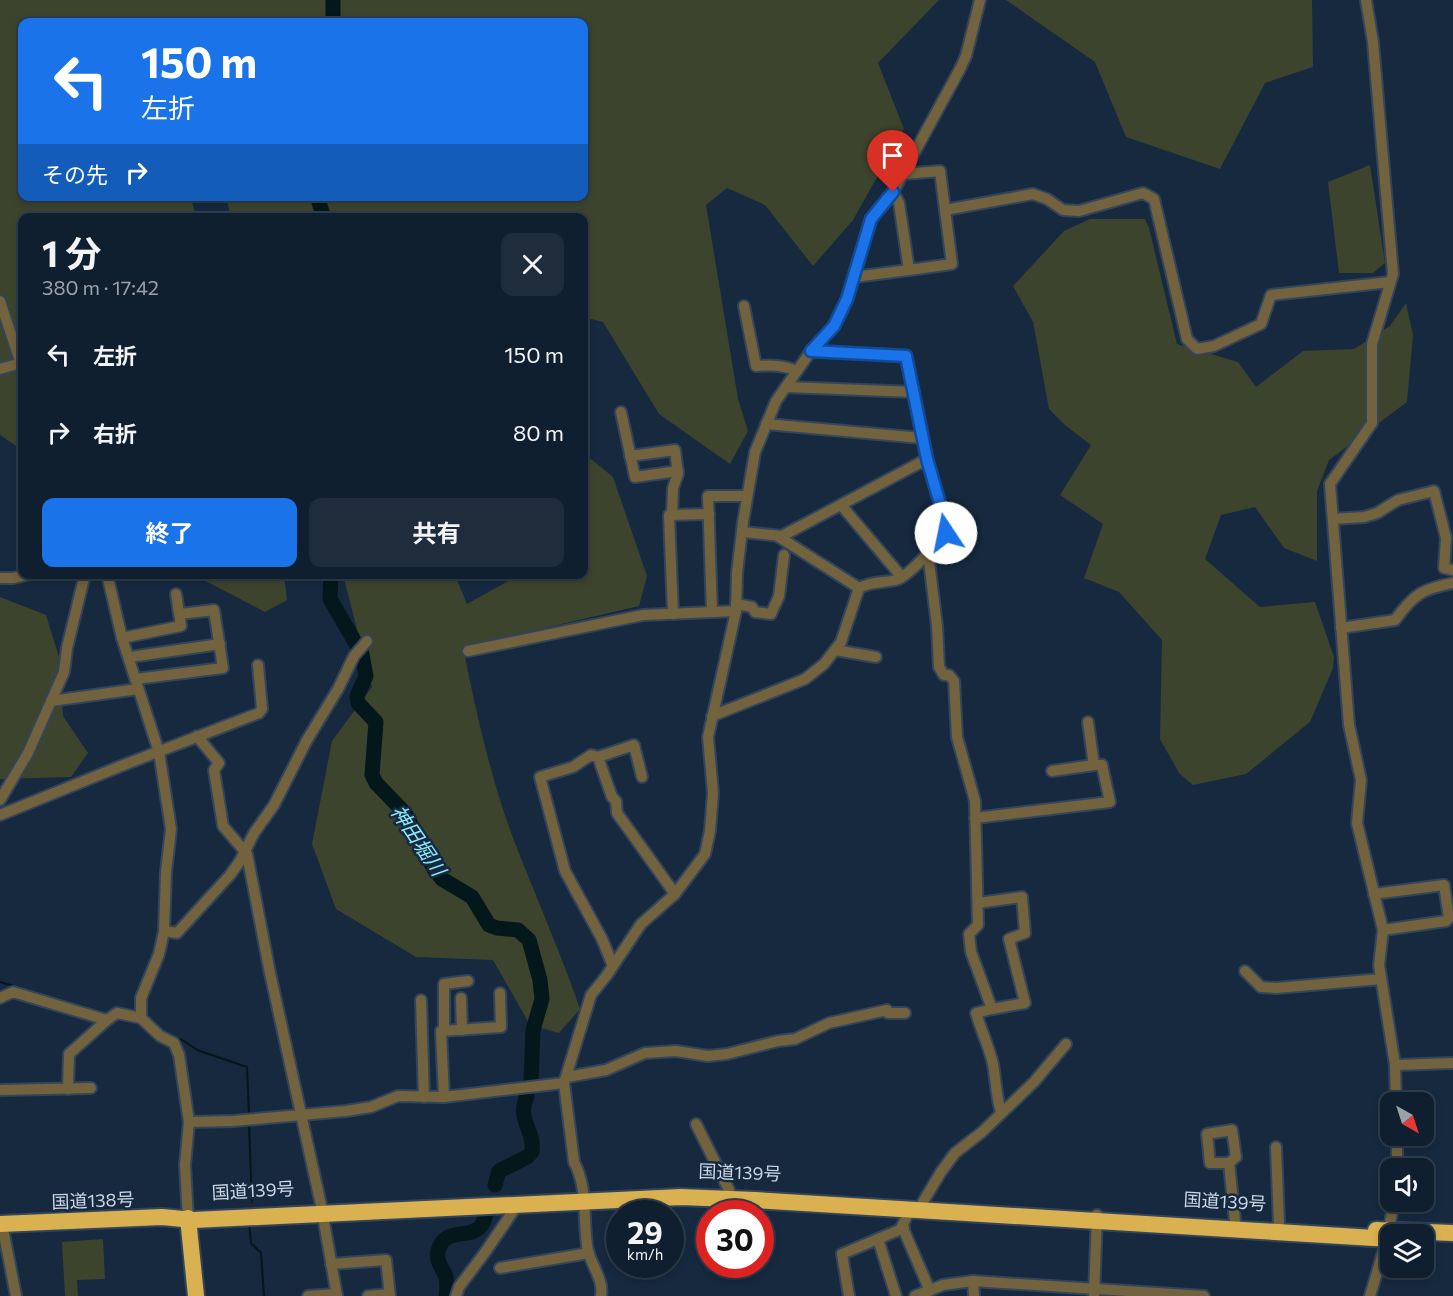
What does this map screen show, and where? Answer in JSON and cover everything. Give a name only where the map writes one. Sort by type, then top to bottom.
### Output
[{"type":"highway","name":"国道139号","points":[[188,1218],[193,1220],[321,1209],[729,1190],[916,1206]]},
{"type":"highway","name":"国道139号","points":[[321,1209],[518,1204],[584,1197],[681,1197],[916,1206],[1380,1235]]},
{"type":"highway","name":"国道139号","points":[[1097,1217],[1235,1221],[1380,1235]]},
{"type":"highway","name":"国道138号","points":[[1,1224],[99,1219],[188,1218]]},
{"type":"highway","points":[[188,1218],[196,1296]]},
{"type":"highway","name":"国道139号","points":[[1434,1234],[1453,1233]]},
{"type":"highway","points":[[1434,1241],[1453,1242]]},
{"type":"street","points":[[601,1296],[602,1289],[589,1253],[585,1230],[584,1197],[578,1169],[574,1162],[565,1080],[591,995],[640,924],[675,894],[705,854],[710,831],[713,793],[708,737],[736,608],[737,573],[755,452],[776,401],[811,351],[834,326],[847,299],[871,219],[893,192],[966,56],[980,0]]},
{"type":"street","points":[[1366,0],[1373,42],[1393,274],[1372,344],[1372,423],[1330,484],[1349,725],[1361,780],[1357,823],[1383,930],[1379,965],[1395,1065],[1396,1092]]},
{"type":"street","points":[[854,277],[952,264],[940,171],[903,174]]},
{"type":"street","points":[[893,192],[899,203],[909,270]]},
{"type":"street","points":[[945,210],[1033,194],[1047,199],[1063,210],[1079,211],[1143,194],[1154,199],[1187,339],[1197,349],[1214,346],[1261,324],[1271,295],[1390,282]]},
{"type":"street","points":[[0,301],[18,353]]},
{"type":"street","points":[[744,306],[756,366],[775,365],[797,371]]},
{"type":"street","points":[[712,716],[805,679],[824,664],[841,642],[859,588],[866,584],[898,579],[928,553],[948,531],[927,459],[906,356],[811,351]]},
{"type":"street","points":[[0,369],[18,366]]},
{"type":"street","points":[[786,387],[914,392]]},
{"type":"street","points":[[621,412],[635,477],[678,471]]},
{"type":"street","points":[[766,424],[922,438]]},
{"type":"street","points":[[630,456],[675,450],[678,471],[673,488],[672,515],[669,515],[673,614]]},
{"type":"street","points":[[779,537],[927,459]]},
{"type":"street","points":[[1333,519],[1364,517],[1377,513],[1398,500],[1434,491],[1446,538],[1444,568],[1453,570]]},
{"type":"street","points":[[712,612],[708,496],[747,496]]},
{"type":"street","points":[[840,505],[901,576]]},
{"type":"street","points":[[672,515],[709,514]]},
{"type":"street","points":[[743,532],[779,537],[859,588]]},
{"type":"street","points":[[928,553],[937,626],[939,667],[944,675],[949,675],[954,681],[957,737],[975,801],[978,925],[969,934],[971,952],[992,1009]]},
{"type":"street","points":[[468,651],[643,615],[712,612],[752,607],[755,612],[771,614],[779,596],[784,555]]},
{"type":"street","points":[[0,578],[18,577]]},
{"type":"street","points":[[0,800],[28,753],[64,672],[67,648],[84,579]]},
{"type":"street","points":[[107,579],[122,638],[159,753],[171,829],[166,872],[164,931],[159,954],[141,998],[141,1018]]},
{"type":"street","points":[[1341,628],[1395,620],[1414,596],[1432,588],[1453,583]]},
{"type":"street","points":[[122,638],[181,626],[176,594]]},
{"type":"street","points":[[51,700],[224,668],[214,610],[180,614]]},
{"type":"street","points":[[164,931],[177,933],[230,875],[274,805],[354,656],[367,641]]},
{"type":"street","points":[[130,657],[220,644]]},
{"type":"street","points":[[835,650],[876,657]]},
{"type":"street","points":[[0,815],[259,713],[262,709],[258,665]]},
{"type":"street","points":[[1088,722],[1095,765]]},
{"type":"street","points":[[197,736],[219,763],[214,770],[223,826],[247,854],[321,1209],[336,1295],[308,1296]]},
{"type":"street","points":[[613,966],[602,939],[563,865],[540,777],[573,767],[591,755],[598,757],[634,745],[642,777]]},
{"type":"street","points":[[598,757],[612,797],[616,801],[617,813],[675,894]]},
{"type":"street","points":[[975,818],[1110,802],[1102,765],[1052,771]]},
{"type":"street","points":[[1374,894],[1444,885],[1449,918],[1446,921],[1383,930]]},
{"type":"street","points":[[978,903],[1022,897],[1025,933],[1009,939],[1025,1003],[976,1013],[990,1055],[996,1096],[1001,1112]]},
{"type":"street","points":[[1245,971],[1261,987],[1276,988],[1381,979]]},
{"type":"street","points":[[444,1031],[444,984],[468,981]]},
{"type":"street","points":[[0,998],[13,992],[107,1020]]},
{"type":"street","points":[[444,1097],[441,1031],[501,1027],[500,993]]},
{"type":"street","points":[[461,998],[462,1030]]},
{"type":"street","points":[[421,1000],[424,1097]]},
{"type":"street","points":[[189,1122],[233,1121],[371,1107],[398,1096],[444,1097],[565,1080],[606,1070],[645,1053],[676,1051],[708,1056],[728,1054],[795,1039],[823,1025],[842,1019],[888,1010],[888,1014],[891,1015],[905,1013]]},
{"type":"street","points":[[69,1089],[69,1054],[117,1013],[141,1018],[160,1036],[174,1043],[189,1122],[185,1165],[188,1218]]},
{"type":"street","points":[[930,1291],[902,1226],[956,1153],[982,1132],[1034,1082],[1066,1044]]},
{"type":"street","points":[[1395,1065],[1453,1063]]},
{"type":"street","points":[[0,1090],[92,1089]]},
{"type":"street","points":[[696,1124],[729,1190]]},
{"type":"street","points":[[1276,1147],[1279,1224]]},
{"type":"street","points":[[1229,1163],[1235,1221]]},
{"type":"street","points":[[456,1296],[459,1287],[518,1204]]},
{"type":"street","points":[[1094,1292],[1097,1217]]},
{"type":"street","points":[[1,1224],[16,1296]]},
{"type":"street","points":[[849,1296],[842,1254],[904,1228]]},
{"type":"street","points":[[878,1239],[896,1296]]},
{"type":"street","points":[[500,1268],[589,1253]]},
{"type":"street","points":[[331,1264],[386,1260],[389,1295],[368,1296]]},
{"type":"street","points":[[1370,1296],[1380,1263]]},
{"type":"street","points":[[973,1281],[974,1296]]},
{"type":"street","points":[[915,1296],[943,1285],[973,1281],[1034,1291],[1204,1296]]},
{"type":"green space","points":[[0,0],[939,0],[878,63],[904,129],[853,220],[813,266],[765,205],[727,188],[706,205],[738,399],[748,431],[730,464],[659,414],[603,322],[588,318],[588,213],[230,213],[227,201],[588,201],[588,18],[18,18],[18,201],[191,201],[196,213],[18,213],[18,447],[0,435]]},
{"type":"green space","points":[[1006,0],[1312,0],[1313,67],[1265,83],[1220,169],[1126,137],[1095,62]]},
{"type":"green space","points":[[1370,165],[1385,263],[1373,273],[1339,273],[1328,182]]},
{"type":"green space","points":[[1090,219],[1145,219],[1177,344],[1238,362],[1256,387],[1303,351],[1354,349],[1390,326],[1406,303],[1413,335],[1407,402],[1329,460],[1317,491],[1317,561],[1284,548],[1255,507],[1221,515],[1205,559],[1260,607],[1315,602],[1334,657],[1333,668],[1310,722],[1246,774],[1193,785],[1179,773],[1160,739],[1162,640],[1119,592],[1084,578],[1103,524],[1060,495],[1091,445],[1066,426],[1049,409],[1033,322],[1013,286],[1064,231]]},
{"type":"green space","points":[[591,459],[613,477],[647,576],[639,606],[463,647],[484,744],[497,791],[580,1009],[559,1033],[530,1025],[493,960],[416,957],[336,909],[312,844],[332,741],[372,687],[344,579],[457,579],[467,604],[512,579],[588,579],[588,462]]},
{"type":"green space","points":[[202,579],[284,579],[287,600],[265,612]]},
{"type":"green space","points":[[0,597],[46,615],[60,660],[63,716],[88,753],[71,777],[0,779]]},
{"type":"green space","points":[[103,1239],[105,1279],[77,1280],[78,1296],[65,1296],[62,1242]]},
{"type":"waterway","name":"神田堀川","points":[[333,0],[333,18]]},
{"type":"waterway","name":"神田堀川","points":[[319,201],[322,213]]},
{"type":"waterway","name":"神田堀川","points":[[331,579],[330,599],[362,654],[366,676],[357,696],[358,703],[376,722],[372,775],[376,783],[405,813],[434,869],[442,879],[472,897],[489,925],[518,930],[529,940],[540,980],[542,999],[533,1030],[531,1081]]},
{"type":"waterway","points":[[0,982],[105,1013]]},
{"type":"waterway","points":[[172,1036],[197,1050],[247,1067],[249,1113]]},
{"type":"waterway","name":"神田堀川","points":[[495,1185],[499,1171],[527,1157],[532,1152],[531,1137],[524,1112],[527,1096]]},
{"type":"waterway","points":[[249,1124],[252,1202]]},
{"type":"waterway","name":"神田堀川","points":[[446,1296],[446,1277],[438,1258],[441,1243],[451,1236],[475,1231],[482,1224],[486,1214]]},
{"type":"waterway","points":[[249,1223],[251,1243],[261,1253],[264,1296]]},
{"type":"route","points":[[893,192],[871,219],[847,299],[834,326],[811,351],[906,356],[922,438],[948,531],[946,533]]}]
